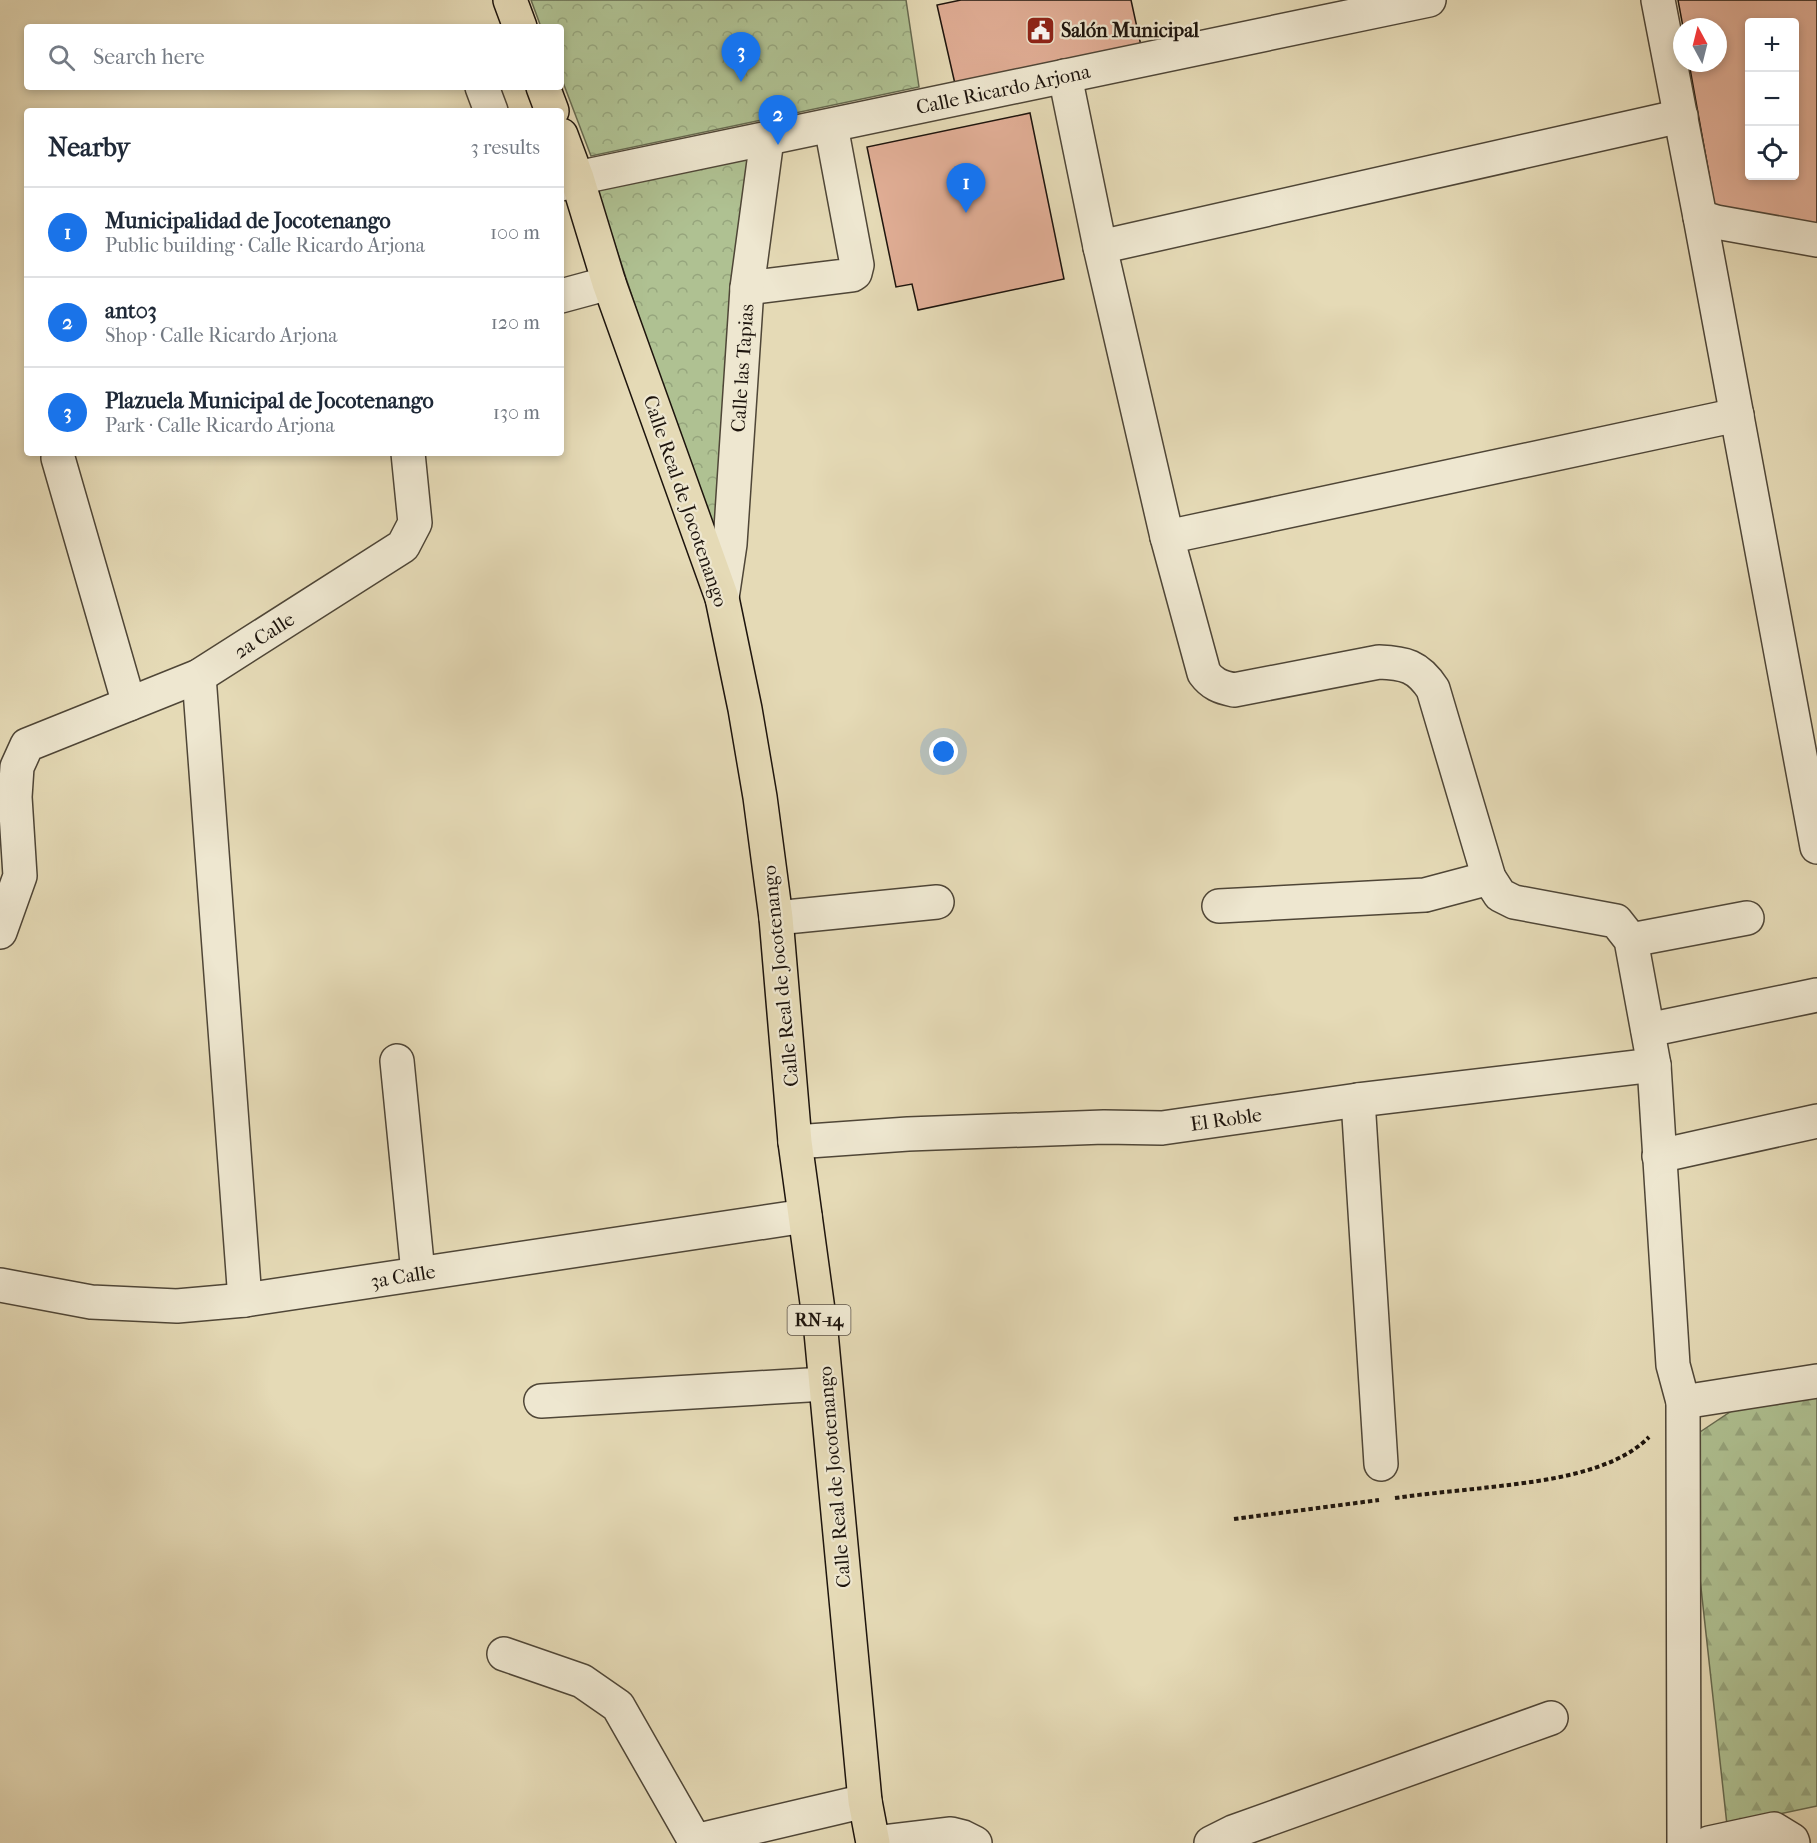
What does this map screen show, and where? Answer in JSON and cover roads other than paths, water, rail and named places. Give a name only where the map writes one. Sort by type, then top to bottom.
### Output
[{"type":"main road","points":[[510,0],[519,24]]},
{"type":"main road","points":[[544,90],[551,108]]},
{"type":"main road","name":"Calle Real de Jocotenango","points":[[564,152],[569,181],[609,284],[722,598],[746,709],[776,918],[795,1142],[821,1332],[865,1801],[874,1843]]},
{"type":"street","name":"Calle Ricardo Arjona","points":[[569,181],[1065,76],[1362,7],[1429,0]]},
{"type":"street","points":[[1658,0],[1817,847]]},
{"type":"street","points":[[1065,76],[1100,247],[1167,537],[1204,673],[1219,687],[1234,690],[1378,662],[1396,663],[1412,668],[1424,676],[1433,689],[1489,878],[1500,895],[1514,902],[1616,921],[1630,940],[1654,1065],[1674,1365],[1683,1402],[1684,1843]]},
{"type":"street","points":[[483,90],[490,108]]},
{"type":"street","points":[[1100,247],[1681,116]]},
{"type":"street","points":[[747,288],[855,273],[857,265],[831,126]]},
{"type":"street","name":"Calle las Tapias","points":[[722,598],[730,544],[747,288],[767,139]]},
{"type":"street","points":[[1700,217],[1716,222],[1817,240]]},
{"type":"street","points":[[564,292],[609,284]]},
{"type":"street","points":[[1167,537],[1737,415]]},
{"type":"street","name":"2a Calle","points":[[0,932],[20,876],[15,797],[17,767],[27,745],[200,676],[403,546],[415,523],[408,456]]},
{"type":"street","points":[[57,458],[129,704]]},
{"type":"street","points":[[200,676],[245,1300]]},
{"type":"street","points":[[1219,906],[1425,895],[1489,878]]},
{"type":"street","points":[[776,918],[937,902]]},
{"type":"street","points":[[1630,940],[1747,918]]},
{"type":"street","points":[[1648,1030],[1817,995]]},
{"type":"street","points":[[397,1061],[418,1273]]},
{"type":"street","name":"El Roble","points":[[795,1142],[943,1133],[1104,1127],[1162,1128],[1358,1100],[1654,1065]]},
{"type":"street","points":[[1358,1100],[1381,1464]]},
{"type":"street","points":[[1659,1156],[1817,1121]]},
{"type":"street","name":"3a Calle","points":[[0,1285],[91,1302],[177,1306],[245,1300],[805,1216]]},
{"type":"street","points":[[1683,1402],[1817,1381]]},
{"type":"street","points":[[541,1401],[825,1384]]},
{"type":"street","points":[[504,1654],[582,1680],[618,1706],[695,1842],[865,1801]]},
{"type":"street","points":[[1211,1843],[1244,1828],[1551,1718]]},
{"type":"street","points":[[1709,1843],[1774,1829],[1792,1840],[1793,1843]]},
{"type":"street","points":[[874,1843],[951,1834],[975,1843]]},
{"type":"place","name":"Salón Municipal","points":[[1040,30]]},
{"type":"place","name":"Plazuela Municipal de Jocotenango","points":[[741,82]]},
{"type":"place","name":"ant03","points":[[778,145]]},
{"type":"place","name":"Municipalidad de Jocotenango","points":[[966,213]]}]
